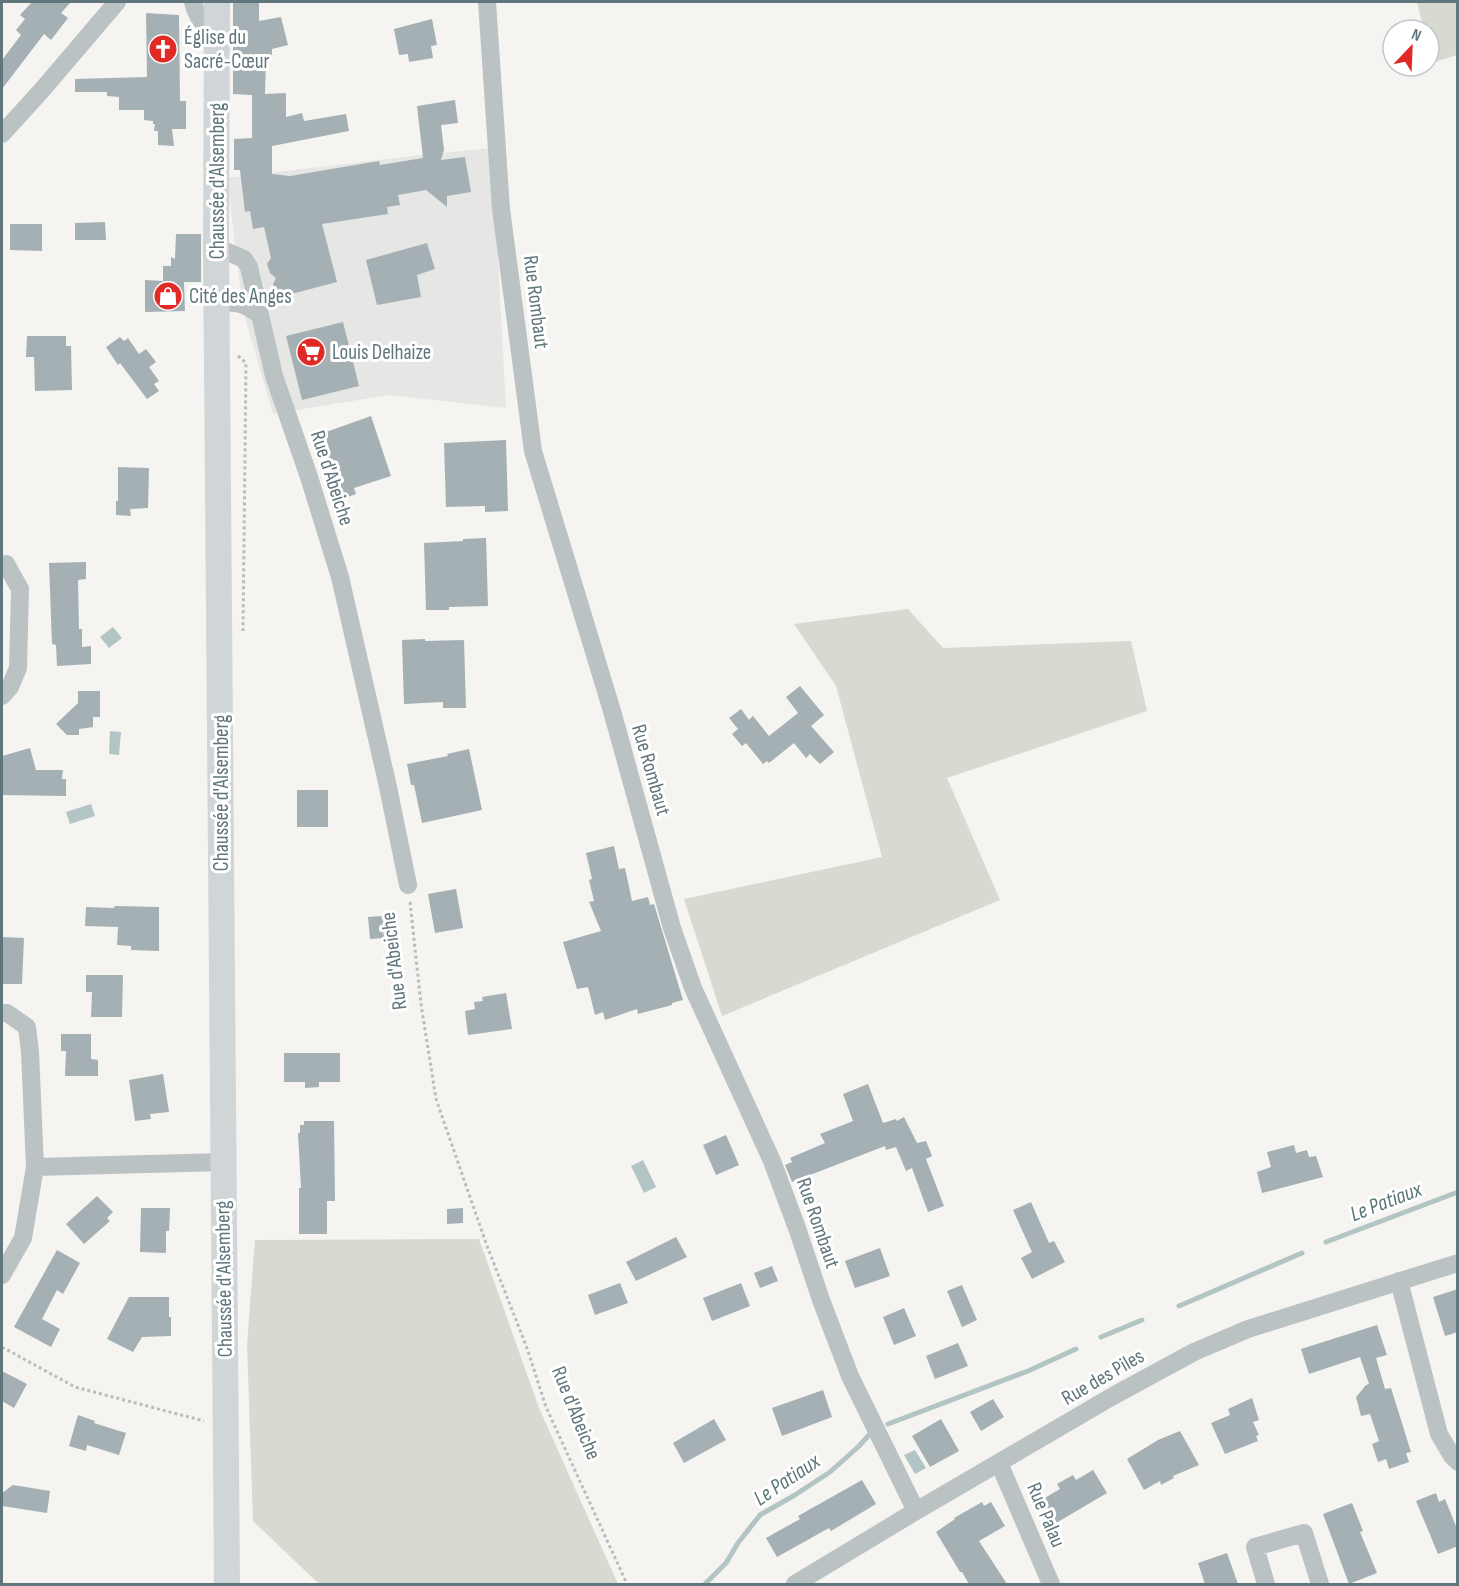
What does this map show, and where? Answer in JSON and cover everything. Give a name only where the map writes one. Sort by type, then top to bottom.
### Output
[{"type":"main road","name":"Chaussée d'Alsemberg","points":[[216,2],[227,1584]]},
{"type":"street","points":[[2,134],[117,2]]},
{"type":"street","points":[[193,2],[204,26],[217,34]]},
{"type":"street","name":"Rue Rombaut","points":[[487,2],[501,209],[533,451],[612,711],[672,928],[693,988],[772,1161],[850,1376],[916,1511]]},
{"type":"street","name":"Rue d'Abeiche","points":[[216,247],[244,259],[249,267],[274,376],[340,577],[408,885]]},
{"type":"street","points":[[217,304],[235,302],[260,315]]},
{"type":"street","points":[[2,696],[10,687],[18,668],[20,589],[6,564]]},
{"type":"street","points":[[2,1013],[7,1013],[27,1027],[35,1167],[23,1238],[2,1275]]},
{"type":"street","points":[[35,1167],[223,1162]]},
{"type":"street","name":"Rue des Piles","points":[[795,1584],[1113,1396],[1194,1352],[1248,1329],[1458,1263]]},
{"type":"street","points":[[1398,1281],[1439,1434],[1458,1462]]},
{"type":"street","name":"Rue Palau","points":[[999,1463],[1051,1584]]},
{"type":"street","points":[[1266,1584],[1255,1547],[1304,1533],[1320,1584]]},
{"type":"path","name":"Rue d'Abeiche","points":[[408,885],[421,1004],[436,1099],[487,1246],[527,1348],[546,1407],[627,1584]]},
{"type":"path","points":[[2,1347],[75,1387],[226,1426]]},
{"type":"shaded area","points":[[1417,2],[1457,2],[1457,55],[1441,60],[1441,18],[1421,18]]},
{"type":"shaded area","points":[[492,148],[506,408],[389,395],[273,414],[243,311],[227,178]]},
{"type":"shaded area","points":[[908,609],[943,648],[1131,641],[1147,711],[947,778],[1000,900],[722,1016],[684,899],[882,857],[836,686],[794,624]]},
{"type":"shaded area","points":[[113,627],[122,638],[109,648],[100,637]]},
{"type":"shaded area","points":[[110,731],[121,732],[119,755],[109,754]]},
{"type":"shaded area","points":[[91,804],[95,816],[70,824],[66,812]]},
{"type":"shaded area","points":[[643,1160],[656,1187],[644,1193],[631,1166]]},
{"type":"shaded area","points":[[479,1239],[539,1408],[618,1584],[319,1584],[253,1521],[247,1345],[255,1240]]},
{"type":"shaded area","points":[[915,1450],[926,1468],[915,1474],[904,1455]]},
{"type":"building","points":[[32,2],[71,2],[61,13],[68,18],[51,40],[44,34],[2,89],[2,60],[21,35],[16,30],[25,19],[20,15]]},
{"type":"building","points":[[233,2],[259,2],[259,21],[281,17],[288,45],[272,49],[272,56],[266,56],[265,94],[286,93],[286,117],[302,113],[304,121],[346,114],[349,131],[272,146],[272,174],[290,176],[379,161],[380,165],[423,158],[417,106],[455,100],[458,123],[441,125],[444,150],[441,160],[465,157],[471,192],[447,196],[447,207],[426,190],[398,195],[400,205],[387,207],[388,214],[322,224],[337,282],[280,297],[275,293],[273,284],[276,278],[270,273],[267,264],[271,258],[264,227],[253,229],[250,211],[245,212],[240,170],[234,170],[234,139],[252,138],[252,95],[233,94]]},
{"type":"building","points":[[146,13],[179,15],[180,101],[186,101],[186,129],[172,129],[174,146],[158,145],[158,131],[154,131],[153,121],[144,120],[144,110],[119,110],[119,97],[107,96],[107,92],[75,92],[75,79],[147,77]]},
{"type":"building","points":[[432,19],[437,45],[431,46],[433,58],[409,62],[408,54],[399,55],[394,29]]},
{"type":"building","points":[[105,222],[106,240],[75,240],[75,223]]},
{"type":"building","points":[[10,224],[42,224],[42,251],[10,250]]},
{"type":"building","points":[[176,234],[201,234],[201,282],[184,282],[185,311],[145,312],[145,280],[163,281],[163,266],[171,266],[171,257],[175,259]]},
{"type":"building","points":[[427,243],[435,269],[417,275],[421,297],[377,305],[366,260]]},
{"type":"building","points":[[343,322],[359,386],[302,400],[286,336]]},
{"type":"building","points":[[27,336],[66,336],[66,346],[71,346],[72,390],[35,391],[34,357],[26,357]]},
{"type":"building","points":[[120,337],[124,341],[128,338],[139,354],[146,349],[156,362],[149,367],[159,381],[154,384],[159,391],[147,399],[106,347]]},
{"type":"building","points":[[371,416],[391,476],[354,488],[356,494],[334,502],[312,437]]},
{"type":"building","points":[[506,440],[508,511],[485,512],[485,506],[446,507],[444,443]]},
{"type":"building","points":[[118,467],[149,468],[148,508],[130,509],[131,516],[116,515]]},
{"type":"building","points":[[486,538],[488,606],[426,610],[424,543]]},
{"type":"building","points":[[86,562],[86,579],[78,580],[79,629],[82,629],[82,647],[91,646],[91,664],[57,666],[56,645],[52,644],[49,563]]},
{"type":"building","points":[[425,639],[425,641],[464,640],[466,708],[443,708],[443,702],[404,704],[402,640]]},
{"type":"building","points":[[800,686],[824,715],[811,726],[834,752],[820,764],[810,754],[806,758],[794,743],[769,763],[767,761],[763,764],[746,743],[742,746],[732,734],[738,729],[729,718],[741,709],[749,720],[753,716],[769,736],[798,713],[786,697]]},
{"type":"building","points":[[78,691],[100,691],[100,717],[93,717],[93,727],[79,729],[79,735],[67,735],[56,724],[78,703]]},
{"type":"building","points":[[30,748],[36,770],[63,770],[62,779],[66,779],[66,796],[2,795],[2,756]]},
{"type":"building","points":[[469,749],[482,810],[422,823],[407,764],[448,756],[447,754]]},
{"type":"building","points":[[297,790],[328,790],[328,827],[297,827]]},
{"type":"building","points":[[614,846],[619,869],[625,868],[632,901],[648,897],[650,905],[654,904],[683,1000],[638,1014],[637,1009],[605,1020],[603,1012],[595,1015],[588,987],[577,989],[563,942],[601,931],[589,902],[594,901],[586,853]]},
{"type":"building","points":[[456,889],[463,928],[435,933],[428,894]]},
{"type":"building","points":[[115,906],[159,907],[159,951],[131,950],[131,946],[117,945],[118,927],[85,926],[86,907],[114,908]]},
{"type":"building","points":[[395,915],[397,937],[370,939],[368,917]]},
{"type":"building","points":[[2,937],[24,938],[22,984],[2,984]]},
{"type":"building","points":[[86,975],[123,975],[122,1017],[91,1017],[92,992],[86,992]]},
{"type":"building","points":[[506,993],[512,1029],[468,1035],[465,1011],[475,1009],[474,1002],[483,1001],[482,997]]},
{"type":"building","points":[[61,1034],[91,1034],[91,1059],[98,1060],[98,1076],[65,1076],[66,1051],[61,1051]]},
{"type":"building","points":[[284,1053],[340,1053],[340,1082],[319,1082],[319,1087],[305,1088],[305,1082],[284,1082]]},
{"type":"building","points":[[163,1074],[169,1112],[150,1114],[151,1119],[135,1121],[129,1080]]},
{"type":"building","points":[[868,1084],[883,1123],[896,1119],[897,1121],[904,1117],[917,1143],[926,1141],[932,1156],[926,1159],[944,1206],[928,1212],[912,1168],[906,1171],[896,1147],[886,1150],[885,1146],[792,1182],[785,1165],[792,1162],[790,1158],[825,1143],[820,1134],[853,1121],[843,1094]]},
{"type":"building","points":[[304,1121],[334,1121],[335,1201],[327,1201],[327,1234],[299,1234],[299,1188],[301,1188],[298,1133]]},
{"type":"building","points":[[726,1135],[739,1165],[716,1175],[703,1145]]},
{"type":"building","points":[[1294,1145],[1296,1153],[1307,1150],[1309,1157],[1316,1156],[1323,1177],[1262,1193],[1257,1172],[1271,1167],[1267,1152]]},
{"type":"building","points":[[97,1196],[113,1212],[107,1218],[110,1221],[84,1244],[66,1224]]},
{"type":"building","points":[[1031,1202],[1049,1243],[1054,1241],[1065,1262],[1032,1279],[1021,1258],[1032,1252],[1013,1210]]},
{"type":"building","points":[[141,1208],[170,1208],[169,1231],[166,1231],[166,1253],[140,1252]]},
{"type":"building","points":[[463,1208],[463,1223],[447,1224],[447,1209]]},
{"type":"building","points":[[676,1237],[687,1257],[636,1281],[626,1262]]},
{"type":"building","points":[[880,1248],[890,1276],[855,1288],[845,1261]]},
{"type":"building","points":[[57,1250],[80,1263],[63,1294],[57,1290],[42,1319],[60,1329],[51,1347],[14,1327]]},
{"type":"building","points":[[772,1266],[778,1281],[760,1288],[754,1273]]},
{"type":"building","points":[[620,1283],[628,1303],[595,1315],[588,1295]]},
{"type":"building","points":[[741,1283],[750,1306],[712,1321],[703,1298]]},
{"type":"building","points":[[962,1285],[977,1320],[962,1327],[947,1291]]},
{"type":"building","points":[[1458,1289],[1458,1332],[1445,1336],[1433,1297]]},
{"type":"building","points":[[129,1297],[169,1297],[171,1336],[142,1337],[133,1352],[107,1339]]},
{"type":"building","points":[[904,1308],[916,1336],[894,1345],[883,1317]]},
{"type":"building","points":[[1377,1325],[1387,1355],[1376,1358],[1385,1389],[1391,1388],[1411,1452],[1406,1453],[1409,1462],[1389,1469],[1386,1459],[1378,1462],[1372,1444],[1379,1441],[1370,1414],[1361,1416],[1356,1397],[1369,1384],[1360,1357],[1309,1374],[1301,1349]]},
{"type":"building","points":[[958,1343],[968,1366],[935,1379],[926,1356]]},
{"type":"building","points":[[2,1371],[27,1384],[14,1408],[2,1401]]},
{"type":"building","points":[[823,1390],[832,1417],[782,1436],[772,1408]]},
{"type":"building","points":[[1252,1398],[1259,1420],[1253,1422],[1259,1435],[1256,1436],[1258,1441],[1225,1454],[1211,1423],[1230,1415],[1228,1409]]},
{"type":"building","points":[[993,1399],[1004,1417],[981,1431],[970,1412]]},
{"type":"building","points":[[78,1415],[95,1421],[94,1423],[126,1433],[119,1455],[87,1445],[86,1451],[69,1446]]},
{"type":"building","points":[[714,1419],[726,1440],[684,1463],[673,1443]]},
{"type":"building","points":[[941,1419],[959,1451],[930,1467],[912,1436]]},
{"type":"building","points":[[1180,1431],[1199,1465],[1173,1476],[1174,1478],[1161,1485],[1160,1481],[1144,1490],[1127,1459],[1158,1440]]},
{"type":"building","points":[[1093,1470],[1107,1493],[1047,1527],[1039,1512],[1047,1507],[1043,1499],[1060,1489],[1057,1484],[1073,1475],[1076,1480]]},
{"type":"building","points":[[862,1480],[876,1504],[831,1531],[829,1528],[777,1557],[766,1538],[800,1519],[798,1516]]},
{"type":"building","points":[[13,1485],[50,1491],[47,1513],[2,1506],[2,1493]]},
{"type":"building","points":[[1436,1493],[1439,1502],[1445,1499],[1458,1531],[1458,1546],[1438,1554],[1416,1501]]},
{"type":"building","points":[[982,1502],[984,1506],[991,1502],[1005,1526],[979,1541],[1007,1584],[969,1584],[936,1532],[954,1518]]},
{"type":"building","points":[[1352,1503],[1363,1531],[1360,1532],[1377,1573],[1349,1584],[1323,1514]]},
{"type":"building","points":[[1227,1553],[1238,1584],[1205,1584],[1198,1563]]},
{"type":"waterway","name":"Le Patiaux","points":[[1326,1242],[1458,1192]]},
{"type":"waterway","name":"Le Patiaux","points":[[1179,1306],[1302,1253]]},
{"type":"waterway","name":"Le Patiaux","points":[[1101,1337],[1142,1320]]},
{"type":"waterway","name":"Le Patiaux","points":[[888,1424],[1028,1371],[1076,1349]]},
{"type":"waterway","name":"Le Patiaux","points":[[705,1584],[726,1563],[760,1515],[830,1472],[869,1435]]},
{"type":"place","name":"Église du Sacré-Cœur","points":[[163,49]]},
{"type":"place","name":"Cité des Anges","points":[[168,296]]},
{"type":"place","name":"Louis Delhaize","points":[[311,352]]}]
